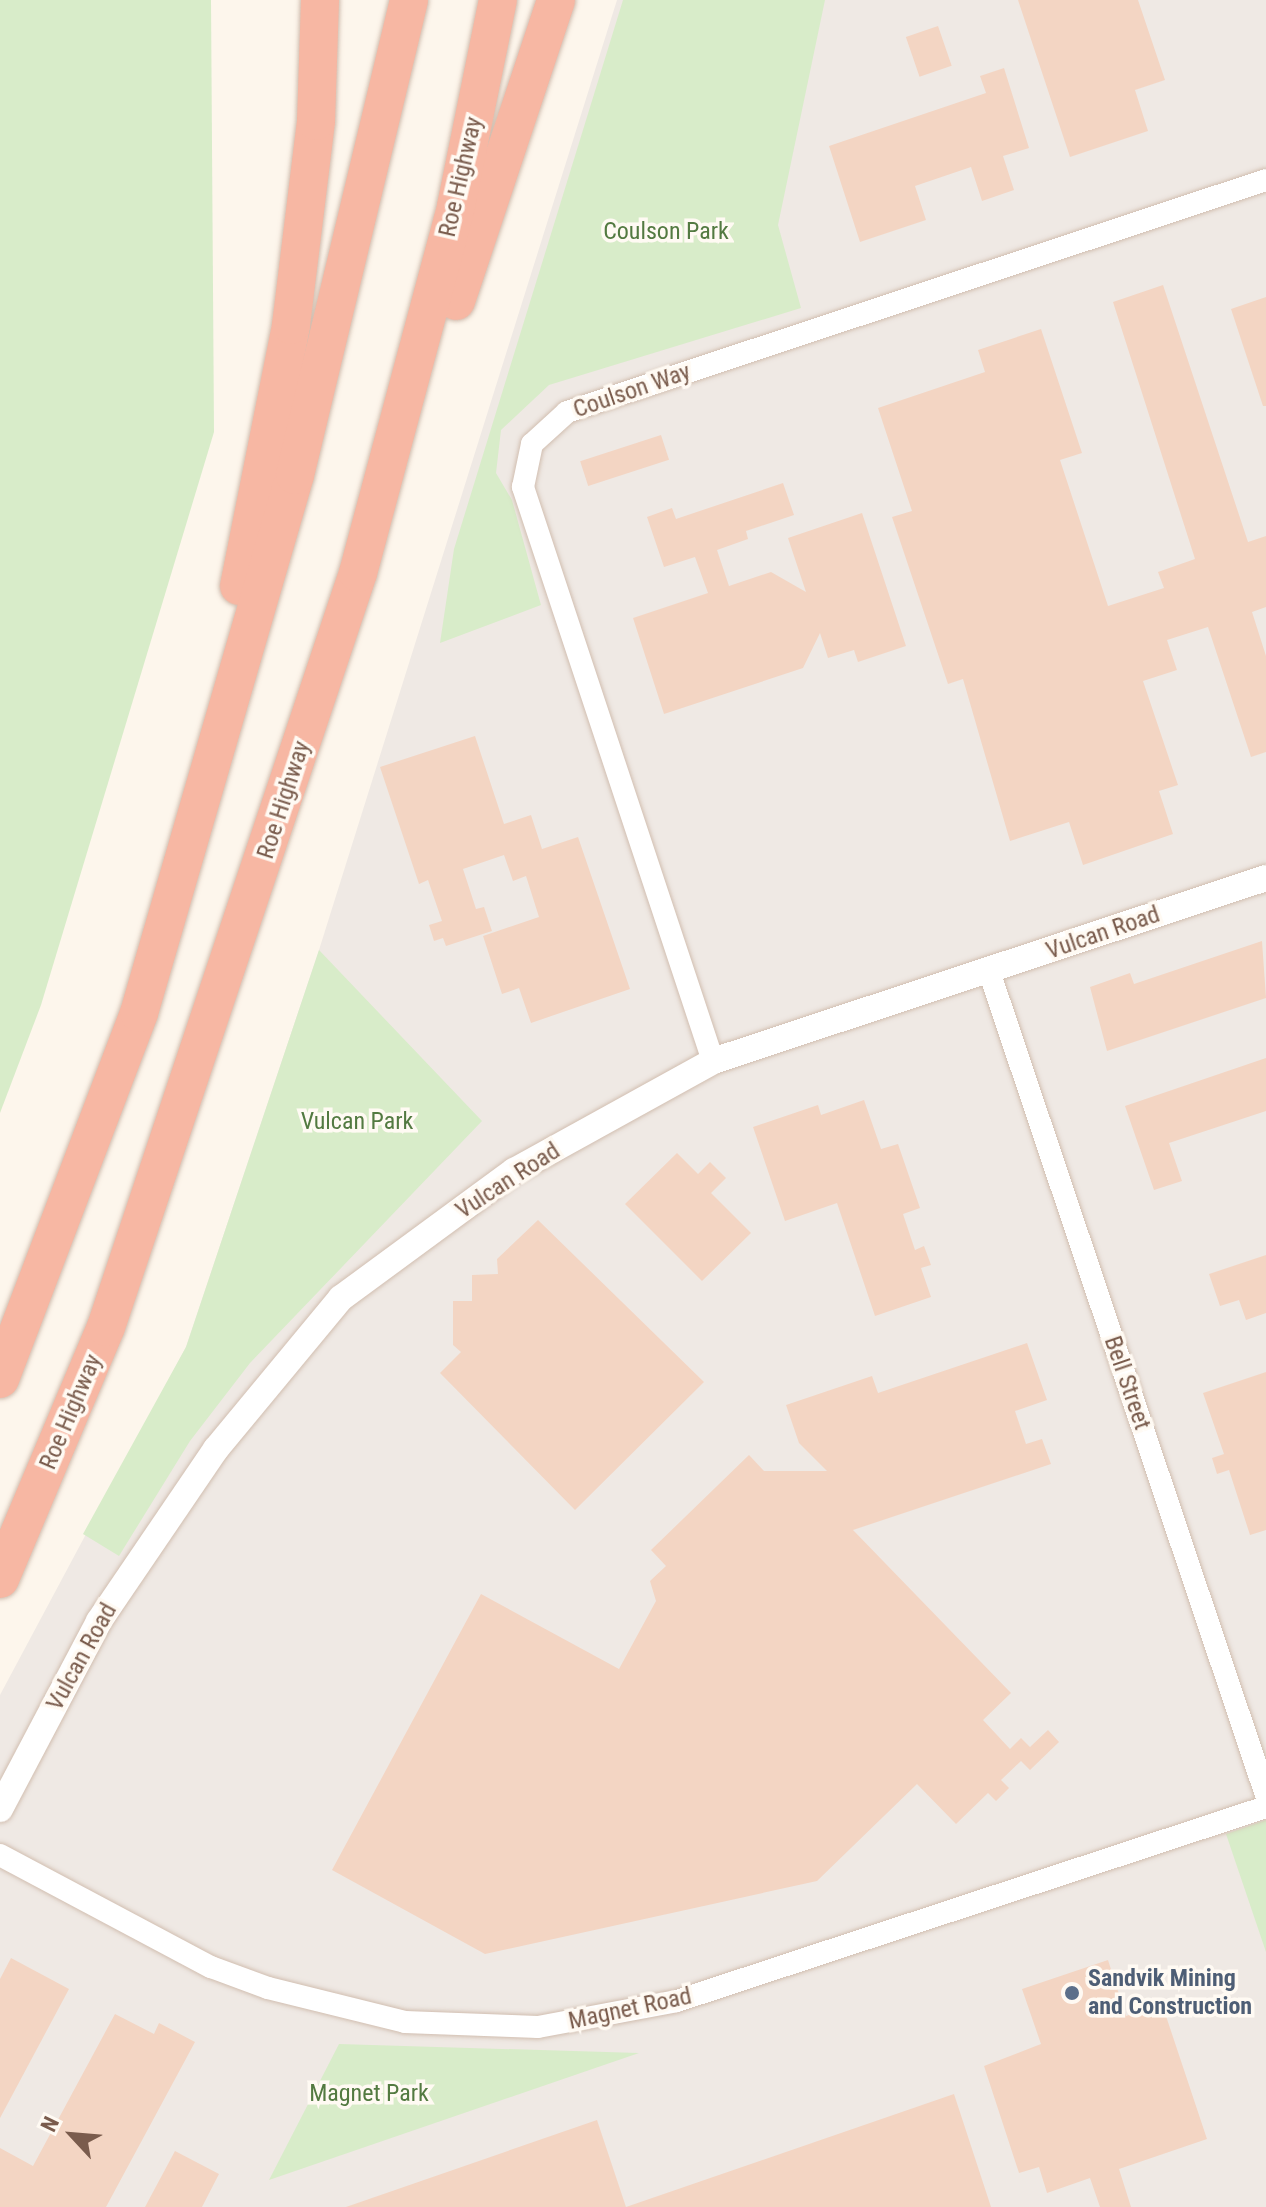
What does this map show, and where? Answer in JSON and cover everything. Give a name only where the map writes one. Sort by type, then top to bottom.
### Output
[{"type":"highway","points":[[139,1013],[246,555],[291,325],[316,121],[320,0]]},
{"type":"highway","points":[[0,1379],[139,1013],[295,475],[409,0]]},
{"type":"highway","name":"Roe Highway","points":[[0,1579],[111,1313],[358,573],[456,206],[498,0]]},
{"type":"highway","points":[[358,573],[429,390],[556,0]]},
{"type":"street","name":"Coulson Way","points":[[713,1061],[523,487],[532,444],[567,412],[1266,180]]},
{"type":"street","name":"Vulcan Road","points":[[0,1809],[99,1621],[216,1449],[341,1298],[514,1171],[713,1061],[1266,878]]},
{"type":"street","name":"Bell Street","points":[[989,971],[1266,1795]]},
{"type":"street","name":"Magnet Road","points":[[0,1855],[211,1967],[268,1988],[405,2022],[538,2027],[677,2001],[1266,1807]]},
{"type":"shaded area","points":[[617,0],[1266,0],[1266,2207],[0,2207],[0,1695],[186,1347],[319,950]]},
{"type":"green space","points":[[0,0],[211,0],[214,432],[41,1005],[0,1113]]},
{"type":"green space","name":"Coulson Park","points":[[623,0],[825,0],[778,225],[801,308],[549,385],[501,430],[496,473],[512,500],[541,605],[440,643],[454,549]]},
{"type":"green space","name":"Vulcan Park","points":[[319,950],[482,1121],[250,1363],[190,1441],[119,1556],[83,1534],[186,1347]]},
{"type":"green space","points":[[1266,1820],[1266,1952],[1226,1834]]},
{"type":"green space","name":"Magnet Park","points":[[339,2044],[639,2053],[269,2180]]},
{"type":"building","points":[[1018,0],[1138,0],[1165,80],[1135,90],[1148,131],[1070,157]]},
{"type":"building","points":[[938,26],[952,66],[920,77],[906,37]]},
{"type":"building","points":[[1004,68],[1029,148],[1003,156],[1014,190],[982,201],[971,167],[915,186],[926,220],[860,242],[829,146],[986,93],[980,76]]},
{"type":"building","points":[[1163,285],[1248,542],[1266,536],[1266,607],[1252,612],[1266,656],[1266,752],[1251,757],[1208,627],[1167,640],[1177,670],[1143,681],[1178,785],[1159,791],[1173,834],[1083,865],[1069,822],[1010,841],[963,679],[948,684],[892,517],[912,511],[878,408],[985,372],[978,350],[1041,329],[1082,453],[1060,460],[1108,606],[1164,588],[1158,572],[1195,559],[1113,302]]},
{"type":"building","points":[[1266,297],[1266,406],[1263,406],[1231,309]]},
{"type":"building","points":[[661,435],[669,460],[588,486],[580,461]]},
{"type":"building","points":[[783,483],[794,515],[746,531],[748,539],[717,550],[729,586],[771,572],[806,592],[788,538],[862,513],[906,646],[858,662],[854,650],[828,658],[820,633],[803,668],[664,714],[633,618],[708,593],[695,557],[664,567],[647,517],[672,508],[676,519]]},
{"type":"building","points":[[475,736],[504,824],[531,815],[542,849],[578,837],[630,989],[531,1023],[519,988],[502,994],[483,936],[539,917],[526,876],[513,881],[504,855],[463,869],[476,909],[484,907],[492,931],[446,946],[443,938],[434,941],[429,925],[442,921],[428,880],[419,884],[380,767]]},
{"type":"building","points":[[1262,941],[1266,998],[1107,1051],[1090,987],[1130,973],[1134,984]]},
{"type":"building","points":[[1266,1058],[1266,1111],[1169,1143],[1182,1181],[1154,1190],[1125,1106]]},
{"type":"building","points":[[864,1100],[881,1149],[898,1144],[920,1208],[903,1214],[915,1250],[924,1246],[931,1265],[921,1268],[931,1297],[875,1316],[837,1203],[785,1221],[753,1127],[818,1105],[821,1115]]},
{"type":"building","points":[[677,1153],[698,1174],[710,1162],[726,1178],[711,1193],[751,1233],[702,1281],[625,1204]]},
{"type":"building","points":[[538,1220],[704,1382],[575,1510],[440,1373],[461,1352],[453,1345],[453,1301],[472,1301],[472,1275],[498,1274],[497,1259]]},
{"type":"building","points":[[1266,1255],[1266,1313],[1246,1320],[1239,1300],[1220,1306],[1209,1274]]},
{"type":"building","points":[[1027,1343],[1047,1400],[1015,1411],[1026,1444],[1042,1439],[1051,1464],[853,1530],[1011,1693],[983,1720],[1010,1749],[1021,1738],[1030,1747],[1048,1730],[1059,1742],[1030,1770],[1021,1761],[1001,1780],[1009,1788],[996,1801],[988,1793],[956,1824],[917,1784],[817,1881],[485,1954],[332,1870],[481,1594],[619,1669],[656,1601],[650,1581],[666,1566],[651,1550],[749,1455],[764,1471],[827,1471],[799,1443],[786,1405],[872,1376],[878,1393]]},
{"type":"building","points":[[1266,1372],[1266,1530],[1250,1535],[1229,1470],[1217,1474],[1212,1458],[1224,1454],[1203,1393]]},
{"type":"building","points":[[11,1958],[69,1989],[0,2118],[0,1979]]},
{"type":"building","points":[[1108,1960],[1126,2016],[1162,2004],[1207,2139],[1119,2169],[1131,2207],[1100,2207],[1090,2178],[1047,2193],[1039,2167],[1019,2173],[984,2066],[1041,2044],[1022,1989]]},
{"type":"building","points":[[115,2014],[154,2034],[159,2023],[195,2042],[106,2207],[0,2207],[0,2148],[33,2166]]},
{"type":"building","points":[[954,2094],[991,2207],[626,2207]]},
{"type":"building","points":[[597,2120],[626,2207],[346,2207]]},
{"type":"building","points":[[175,2151],[219,2174],[202,2207],[145,2207]]},
{"type":"place","name":"Sandvik Mining and Construction","points":[[1072,1993]]}]
